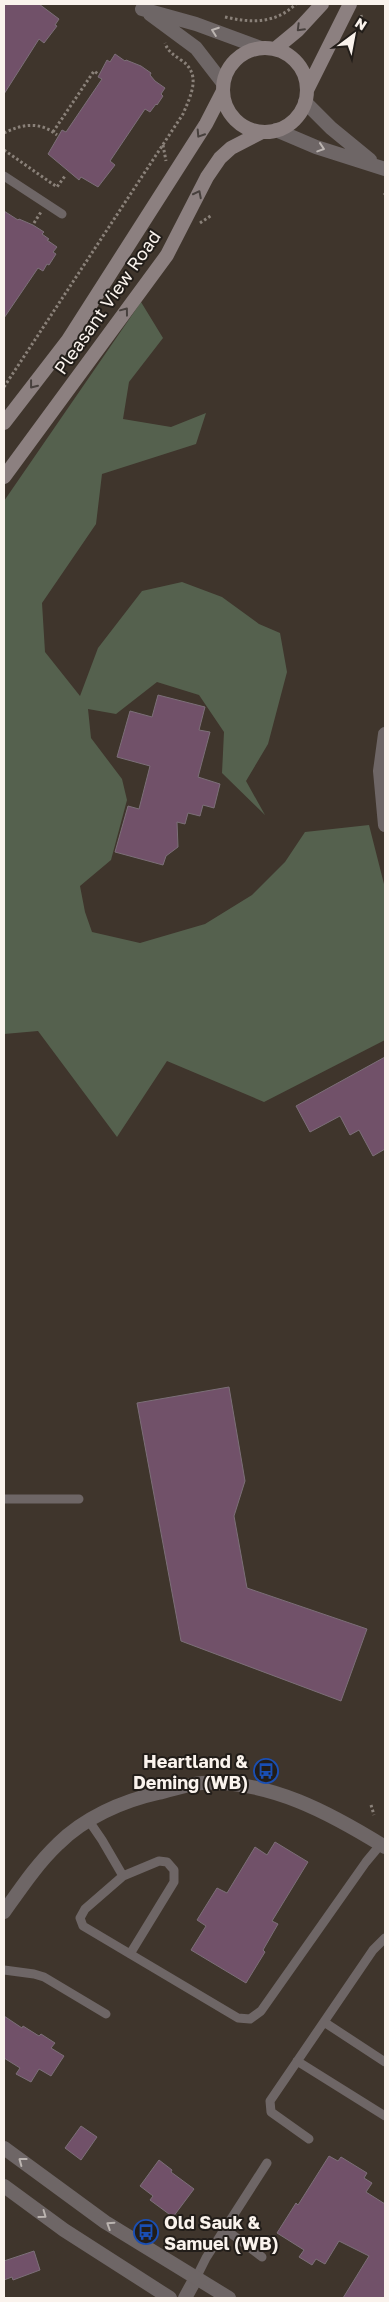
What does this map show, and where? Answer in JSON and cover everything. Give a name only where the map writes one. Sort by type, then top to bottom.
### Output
[{"type":"main road","points":[[322,4],[298,30],[268,48],[248,52],[236,59],[228,70],[223,87],[228,110],[237,121],[248,128],[269,131],[288,125],[298,116],[350,4]]},
{"type":"main road","points":[[268,48],[288,54],[298,64],[305,76],[306,96]]},
{"type":"main road","name":"Pleasant View Road","points":[[4,423],[68,340],[206,124],[223,87]]},
{"type":"main road","name":"Pleasant View Road","points":[[4,477],[168,255],[207,177],[220,158],[231,148],[269,131]]},
{"type":"street","points":[[139,6],[268,48]]},
{"type":"street","points":[[139,6],[196,48],[223,87]]},
{"type":"street","points":[[306,96],[331,128],[381,167]]},
{"type":"street","points":[[269,131],[381,167]]},
{"type":"street","points":[[385,734],[380,771],[385,825]]},
{"type":"street","points":[[4,1912],[33,1870],[58,1843],[89,1821],[116,1806],[143,1796],[202,1783],[267,1790],[300,1800],[384,1843]]},
{"type":"street","points":[[4,2148],[105,2222],[229,2298]]},
{"type":"street","points":[[4,2186],[71,2235],[170,2298]]},
{"type":"street","points":[[185,2298],[196,2278]]},
{"type":"lane","points":[[4,176],[62,214]]},
{"type":"lane","points":[[4,1499],[79,1499]]},
{"type":"lane","points":[[89,1821],[123,1876]]},
{"type":"lane","points":[[130,1954],[174,1882],[174,1870],[168,1862],[159,1861],[123,1876],[85,1909],[80,1918],[83,1926],[130,1954],[238,2018],[250,2019],[261,2011],[366,1862],[384,1843]]},
{"type":"lane","points":[[309,2139],[271,2112],[270,2101],[373,1950],[385,1938]]},
{"type":"lane","points":[[4,1970],[44,1977],[106,2014]]},
{"type":"lane","points":[[324,2022],[385,2062]]},
{"type":"lane","points":[[297,2061],[385,2116]]},
{"type":"lane","points":[[196,2278],[267,2163]]},
{"type":"lane","points":[[225,2229],[262,2257]]},
{"type":"path","points":[[221,17],[251,22],[263,21],[287,12],[296,4]]},
{"type":"path","points":[[4,387],[184,114],[194,86],[194,75],[185,63],[167,50]]},
{"type":"path","points":[[53,132],[94,71],[98,74]]},
{"type":"path","points":[[4,133],[31,124],[57,135]]},
{"type":"path","points":[[4,150],[57,187],[65,176]]},
{"type":"path","points":[[371,1805],[374,1815]]},
{"type":"green space","points":[[141,302],[163,338],[129,382],[123,419],[171,427],[206,413],[196,444],[102,474],[96,524],[42,603],[45,652],[80,696],[98,648],[142,591],[182,582],[222,597],[259,624],[280,633],[287,672],[268,744],[246,781],[265,815],[222,773],[224,732],[199,695],[157,682],[116,714],[88,709],[91,738],[122,779],[127,800],[111,860],[80,886],[85,912],[92,932],[140,943],[205,924],[252,895],[285,862],[305,832],[369,825],[385,888],[385,1040],[264,1102],[167,1061],[117,1137],[38,1031],[4,1034],[4,501]]},
{"type":"building","points":[[4,4],[39,4],[59,19],[55,25],[57,26],[44,43],[39,39],[4,94]]},
{"type":"building","points":[[115,54],[125,61],[141,66],[151,73],[150,75],[155,81],[165,88],[161,94],[163,96],[157,105],[150,112],[145,109],[110,161],[115,165],[98,187],[81,177],[79,180],[48,154],[62,130],[66,132],[102,79],[98,77],[107,60],[110,62]]},
{"type":"building","points":[[4,211],[44,232],[42,234],[49,239],[47,240],[57,247],[53,252],[56,254],[49,265],[47,264],[43,271],[38,268],[4,318]]},
{"type":"building","points":[[158,695],[205,707],[199,730],[210,732],[198,777],[220,784],[214,808],[203,805],[200,816],[188,813],[185,824],[177,822],[178,847],[166,856],[163,865],[115,852],[128,806],[139,809],[150,766],[117,757],[130,711],[152,717]]},
{"type":"building","points":[[385,1057],[385,1149],[373,1156],[359,1130],[350,1135],[340,1116],[310,1132],[296,1106]]},
{"type":"building","points":[[229,1387],[245,1481],[234,1516],[247,1588],[367,1629],[341,1701],[181,1641],[137,1403]]},
{"type":"building","points":[[275,1842],[308,1862],[272,1921],[278,1924],[263,1950],[265,1952],[246,1983],[191,1950],[206,1926],[197,1920],[217,1888],[227,1893],[255,1847],[267,1855]]},
{"type":"building","points":[[4,2016],[22,2028],[23,2026],[39,2036],[41,2034],[55,2043],[51,2048],[64,2056],[51,2076],[39,2069],[31,2082],[16,2074],[20,2068],[4,2058]]},
{"type":"building","points":[[81,2126],[97,2137],[81,2160],[65,2148]]},
{"type":"building","points":[[329,2156],[338,2161],[341,2157],[367,2173],[364,2178],[372,2183],[366,2192],[385,2204],[385,2298],[343,2298],[369,2256],[339,2241],[325,2264],[316,2259],[312,2265],[299,2257],[304,2250],[277,2233],[296,2203],[298,2205]]},
{"type":"building","points":[[159,2160],[172,2170],[171,2172],[194,2189],[173,2217],[150,2200],[153,2196],[140,2186]]},
{"type":"building","points":[[34,2251],[40,2270],[13,2280],[12,2277],[4,2280],[4,2261]]},
{"type":"place","name":"Heartland & Deming (WB)","points":[[266,1771]]},
{"type":"place","name":"Old Sauk & Samuel (WB)","points":[[146,2232]]}]
